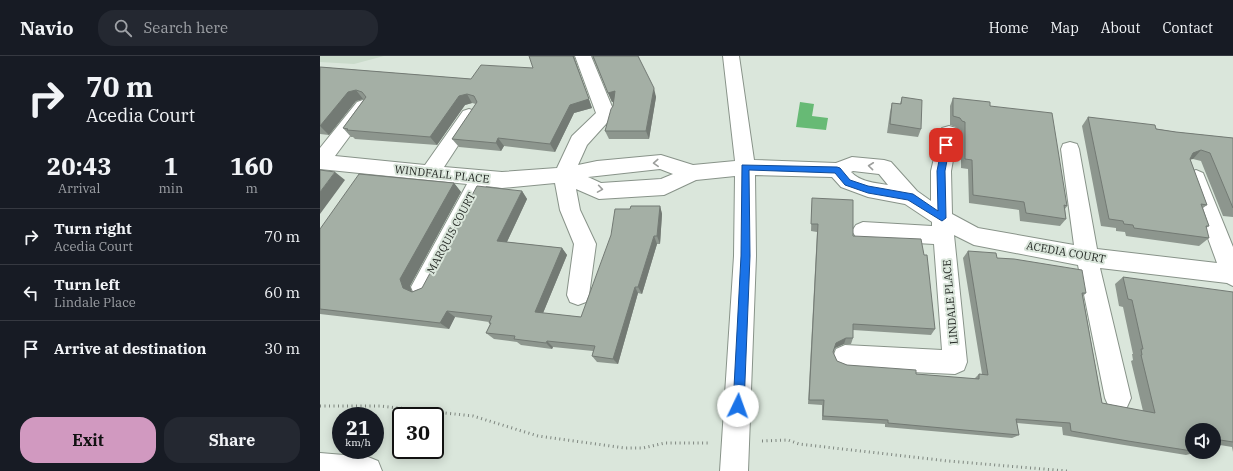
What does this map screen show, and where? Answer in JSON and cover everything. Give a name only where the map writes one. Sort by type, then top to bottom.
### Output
[{"type":"street","points":[[578,295],[585,244],[570,210],[564,175],[579,141],[606,114],[584,56]]},
{"type":"street","points":[[731,56],[745,167],[745,256],[737,442],[734,471]]},
{"type":"street","points":[[320,162],[363,106]]},
{"type":"street","points":[[430,174],[472,110]]},
{"type":"street","name":"LINDALE PLACE","points":[[845,357],[955,362],[943,227],[941,171],[949,133]]},
{"type":"street","points":[[1070,149],[1087,256],[1118,398]]},
{"type":"street","name":"WINDFALL PLACE","points":[[320,162],[502,180],[564,175]]},
{"type":"street","points":[[354,185],[368,167]]},
{"type":"street","name":"ACEDIA COURT","points":[[564,175],[599,191],[664,187],[693,173],[745,167],[837,170],[848,182],[868,189],[910,197],[943,227],[974,236],[1087,256],[1233,274]]},
{"type":"street","points":[[1193,167],[1233,274]]},
{"type":"street","name":"MARQUIS COURT","points":[[422,287],[480,178]]},
{"type":"street","points":[[863,231],[943,227]]},
{"type":"street","points":[[320,467],[368,471]]},
{"type":"path","points":[[320,406],[380,406],[473,416],[538,436],[625,448],[643,448],[665,443],[682,444],[788,440],[799,444],[948,461],[1067,471]]},
{"type":"shaded area","points":[[320,56],[384,56],[354,64],[320,62]]},
{"type":"shaded area","points":[[800,102],[814,104],[812,116],[828,118],[826,130],[796,127]]},
{"type":"building","points":[[529,56],[573,56],[589,99],[570,105],[550,144],[498,138],[496,143],[452,139],[477,102],[474,96],[467,94],[459,96],[430,137],[347,130],[348,129],[343,128],[366,97],[362,92],[356,90],[348,92],[320,126],[320,67],[471,79],[481,65],[533,68]]},
{"type":"building","points":[[593,56],[638,56],[654,88],[646,131],[605,131],[613,106],[615,91],[608,93]]},
{"type":"building","points":[[902,97],[922,100],[921,129],[890,124],[892,103],[901,104]]},
{"type":"building","points":[[953,98],[990,102],[990,106],[1052,113],[1067,206],[1064,205],[1066,219],[1026,213],[1024,202],[973,195],[972,160],[965,159],[965,122],[960,118],[953,116]]},
{"type":"building","points":[[1088,117],[1155,125],[1156,129],[1176,132],[1233,138],[1233,208],[1210,153],[1201,150],[1193,153],[1190,159],[1207,205],[1201,204],[1209,226],[1206,226],[1209,238],[1134,228],[1133,225],[1124,224],[1123,221],[1109,219]]},
{"type":"building","points":[[320,170],[335,172],[320,192]]},
{"type":"building","points":[[359,174],[454,183],[400,279],[403,288],[412,292],[422,288],[477,186],[522,191],[497,241],[562,248],[535,312],[581,317],[611,235],[615,209],[630,209],[631,206],[660,206],[657,236],[654,236],[638,287],[635,287],[613,359],[592,356],[595,346],[547,341],[546,343],[514,339],[515,336],[486,333],[491,323],[489,323],[492,316],[447,311],[440,323],[320,309],[320,229]]},
{"type":"building","points":[[812,198],[853,200],[853,236],[921,239],[924,255],[927,255],[935,329],[853,324],[853,338],[846,338],[836,343],[833,352],[837,361],[847,365],[916,370],[916,374],[979,379],[979,374],[988,375],[968,251],[996,253],[997,258],[1014,259],[1082,270],[1086,293],[1082,293],[1102,403],[1155,413],[1141,355],[1141,349],[1143,349],[1132,300],[1128,299],[1123,277],[1233,292],[1233,442],[1221,440],[1221,423],[1185,423],[1185,450],[1071,431],[1070,423],[1016,419],[1019,435],[888,423],[888,420],[823,416],[824,400],[809,400],[818,224],[811,224]]},
{"type":"route","points":[[738,406],[745,256],[745,167],[837,170],[848,182],[868,189],[910,197],[942,218],[941,171],[946,145]]}]
